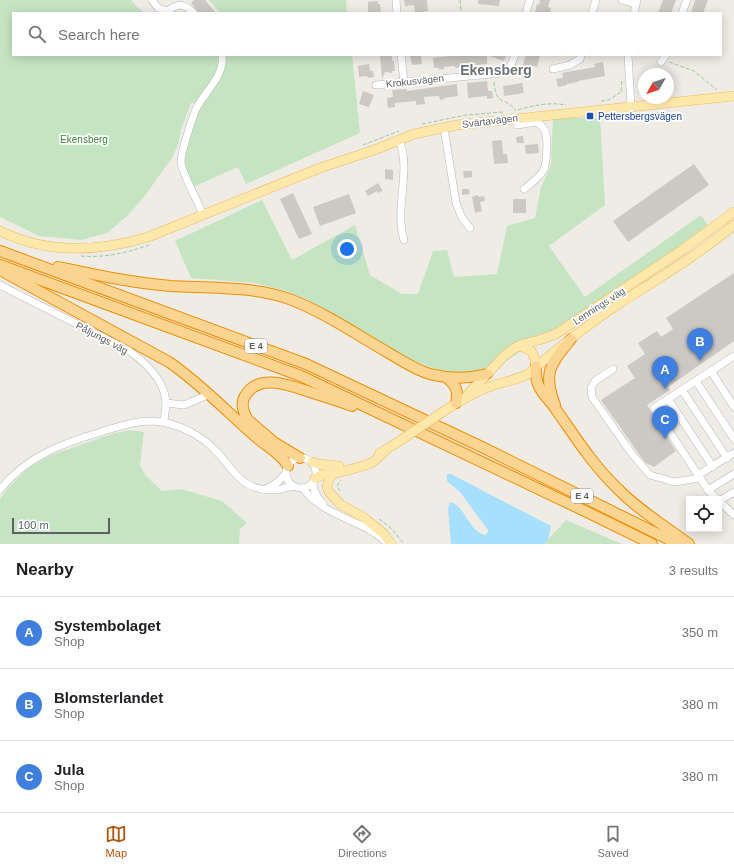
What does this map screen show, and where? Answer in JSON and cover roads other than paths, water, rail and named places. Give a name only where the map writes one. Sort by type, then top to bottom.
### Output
[{"type":"highway","name":"E 4","points":[[0,251],[306,364],[456,435],[678,544]]},
{"type":"highway","points":[[21,259],[126,281],[170,286],[255,291],[285,298],[305,305],[418,370],[429,374],[446,377],[472,378],[487,374]]},
{"type":"highway","name":"E 4","points":[[0,265],[301,376],[652,544]]},
{"type":"highway","points":[[0,270],[60,304],[152,352],[186,374],[210,394],[255,437],[282,457],[287,470]]},
{"type":"highway","points":[[556,408],[548,381],[550,369],[557,356],[571,339]]},
{"type":"highway","points":[[536,366],[535,376],[542,394],[556,408],[587,455],[616,488],[639,508],[689,544]]},
{"type":"highway","points":[[446,377],[455,385],[457,390],[458,395],[456,403]]},
{"type":"highway","points":[[300,458],[285,450],[265,436],[245,415],[242,405],[243,400],[245,395],[252,388],[266,383],[279,383],[393,419]]},
{"type":"main road","name":"Svärtavägen","points":[[0,231],[31,243],[58,248],[83,249],[108,247],[148,237],[320,168],[414,134],[457,125],[536,119],[631,106],[734,96]]},
{"type":"main road","name":"Lennings väg","points":[[466,397],[505,355],[518,346],[556,334],[688,246],[734,212]]},
{"type":"main road","name":"Lennings väg","points":[[466,397],[490,386],[528,374],[571,339],[619,304],[658,280],[714,242],[734,225]]},
{"type":"main road","points":[[518,346],[528,348],[532,352],[536,366]]},
{"type":"main road","points":[[390,544],[384,534],[363,517],[340,504],[329,492],[327,486],[329,479],[332,474],[373,462],[401,440],[466,397]]},
{"type":"main road","points":[[314,480],[326,472],[384,452]]},
{"type":"main road","points":[[312,462],[324,465],[344,466]]},
{"type":"street","points":[[152,0],[158,8],[167,11],[179,5],[184,6],[193,12]]},
{"type":"street","points":[[396,0],[397,12]]},
{"type":"street","points":[[526,12],[530,0]]},
{"type":"street","points":[[592,12],[596,0]]},
{"type":"street","points":[[622,0],[636,2],[634,12]]},
{"type":"street","points":[[682,12],[687,0]]},
{"type":"street","points":[[204,215],[180,162],[183,148],[196,110],[215,81],[221,67],[222,56]]},
{"type":"street","points":[[401,56],[404,82]]},
{"type":"street","name":"Krokusvägen","points":[[376,85],[501,73],[508,70],[515,56]]},
{"type":"street","points":[[553,69],[570,65],[580,59],[581,56]]},
{"type":"street","points":[[628,56],[631,106]]},
{"type":"street","points":[[661,62],[665,56]]},
{"type":"street","points":[[517,124],[536,119],[546,131],[544,169],[538,178],[524,189]]},
{"type":"street","points":[[444,128],[456,202],[462,218],[470,228]]},
{"type":"street","points":[[399,140],[403,149],[404,158],[401,210],[401,230],[404,240]]},
{"type":"street","name":"Påljungs väg","points":[[0,285],[128,350],[138,357],[147,366],[160,384],[164,393],[166,403],[164,422]]},
{"type":"street","points":[[714,496],[699,477],[654,408],[734,356]]},
{"type":"street","points":[[613,369],[595,381],[591,388],[592,397],[632,454],[650,475],[674,482],[699,477],[734,453]]},
{"type":"street","points":[[711,371],[734,407]]},
{"type":"street","points":[[696,381],[734,438]]},
{"type":"street","points":[[682,390],[727,458]]},
{"type":"street","points":[[166,403],[184,405],[210,394]]},
{"type":"street","points":[[668,399],[713,467]]},
{"type":"street","points":[[0,490],[24,466],[49,450],[121,426],[148,421],[164,422],[197,436],[214,448],[242,481],[249,485],[273,490],[294,486],[302,488],[307,487],[314,480]]},
{"type":"street","points":[[265,489],[278,482],[293,460],[304,458],[312,462],[316,470],[312,486],[317,496],[327,509]]},
{"type":"street","points":[[287,470],[289,481],[294,486]]},
{"type":"street","points":[[708,490],[734,474]]},
{"type":"street","points":[[302,488],[314,501],[327,509],[368,528],[390,544]]},
{"type":"street","points":[[722,498],[734,492]]},
{"type":"street","points":[[722,504],[734,515]]},
{"type":"water","points":[[447,474],[451,474],[551,526],[548,540],[544,544],[451,544],[448,509],[450,502],[459,508],[479,533],[485,535],[488,530],[460,492],[447,481]]},
{"type":"place","name":"Pettersbergsvägen","points":[[590,116]]},
{"type":"place","name":"Blomsterlandet","points":[[700,361]]},
{"type":"place","name":"Systembolaget","points":[[665,389]]},
{"type":"place","name":"Jula","points":[[665,439]]},
{"type":"district","name":"Ekensberg","points":[[496,70]]}]
